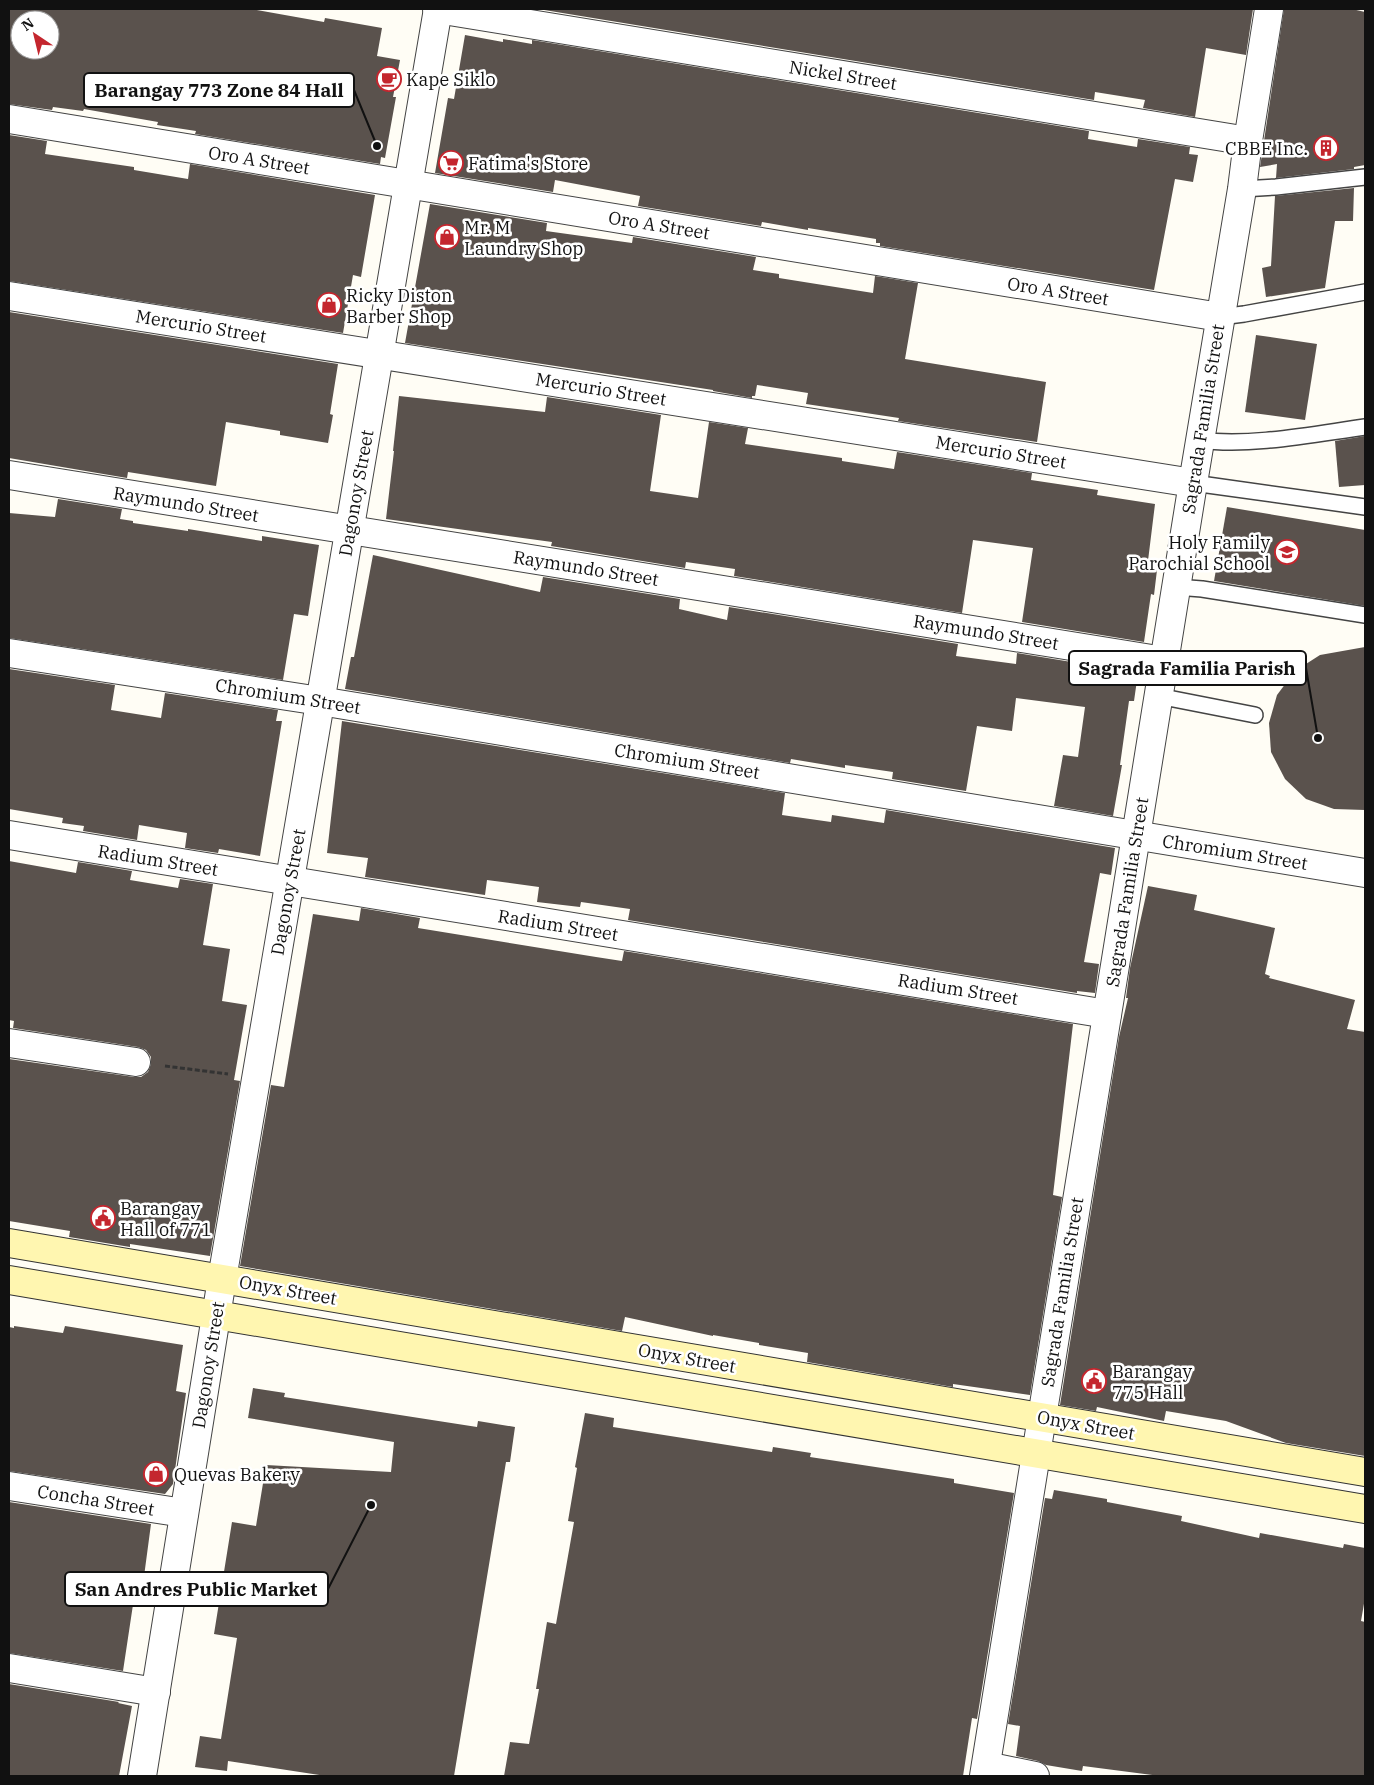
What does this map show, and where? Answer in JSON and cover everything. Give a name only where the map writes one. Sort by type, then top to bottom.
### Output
[{"type":"main road","name":"Onyx Street","points":[[9,1243],[1365,1472]]},
{"type":"main road","name":"Onyx Street","points":[[9,1280],[1365,1509]]},
{"type":"main road","points":[[571,1375],[575,1339]]},
{"type":"street","name":"Nickel Street","points":[[437,9],[1248,141]]},
{"type":"street","name":"Dagonoy Street","points":[[142,1776],[222,1279],[437,9]]},
{"type":"street","name":"Sagrada Familia Street","points":[[985,1771],[1158,696],[1242,188],[1269,9]]},
{"type":"street","name":"Oro A Street","points":[[9,119],[1220,317]]},
{"type":"street","name":"Mercurio Street","points":[[9,296],[1193,483]]},
{"type":"street","name":"Raymundo Street","points":[[9,475],[1164,661]]},
{"type":"street","name":"Chromium Street","points":[[9,653],[320,701],[1365,873]]},
{"type":"street","name":"Radium Street","points":[[9,836],[1107,1014]]},
{"type":"street","points":[[9,1042],[136,1062]]},
{"type":"street","name":"Concha Street","points":[[9,1486],[184,1514]]},
{"type":"street","points":[[9,1668],[156,1692]]},
{"type":"street","points":[[985,1771],[1035,1776]]},
{"type":"lane","points":[[1242,188],[1276,187],[1365,177]]},
{"type":"lane","points":[[1220,317],[1365,292]]},
{"type":"lane","points":[[1200,440],[1222,443],[1365,427]]},
{"type":"lane","points":[[1193,483],[1365,507]]},
{"type":"lane","points":[[1176,587],[1202,589],[1365,615]]},
{"type":"lane","points":[[1158,696],[1255,715]]},
{"type":"path","points":[[136,1062],[228,1074]]},
{"type":"building","points":[[9,9],[251,9],[324,22],[325,18],[382,28],[377,56],[400,60],[393,97],[396,97],[385,158],[381,157],[380,164],[195,134],[196,131],[157,125],[158,122],[84,109],[83,111],[53,107],[52,110],[9,104]]},
{"type":"building","points":[[538,9],[1253,9],[1246,55],[1206,48],[1195,117],[1143,108],[1145,100],[1095,92],[1094,100]]},
{"type":"building","points":[[1284,9],[1352,9],[1365,12],[1365,165],[1354,167],[1354,169],[1276,178],[1277,164],[1260,167]]},
{"type":"building","points":[[465,35],[503,42],[503,39],[532,44],[532,40],[1089,131],[1088,139],[1137,147],[1138,139],[1190,147],[1189,154],[1198,155],[1193,182],[1175,179],[1154,290],[880,246],[880,243],[876,243],[876,239],[762,222],[761,226],[638,206],[640,196],[555,180],[553,192],[435,173],[448,98],[454,99]]},
{"type":"building","points":[[9,135],[47,141],[45,154],[134,167],[134,170],[188,179],[190,164],[375,195],[361,277],[353,275],[343,333],[9,281]]},
{"type":"building","points":[[1354,188],[1353,221],[1335,221],[1325,288],[1266,297],[1262,268],[1271,266],[1275,196]]},
{"type":"building","points":[[430,204],[547,223],[546,231],[632,243],[633,237],[756,257],[753,270],[779,274],[779,278],[873,293],[875,276],[918,283],[905,359],[1046,382],[1037,442],[898,421],[899,418],[806,404],[808,393],[757,385],[755,396],[752,396],[752,398],[713,390],[405,343]]},
{"type":"building","points":[[9,312],[338,364],[330,414],[333,415],[328,443],[280,435],[280,431],[226,422],[216,486],[128,472],[127,478],[9,458]]},
{"type":"building","points":[[1256,335],[1317,344],[1305,420],[1245,412]]},
{"type":"building","points":[[399,396],[545,412],[547,397],[661,415],[650,491],[698,498],[709,422],[748,428],[745,444],[842,458],[842,461],[894,469],[897,452],[1032,473],[1031,480],[1098,490],[1097,495],[1155,504],[1147,569],[1157,570],[1154,595],[1151,594],[1144,642],[1022,622],[1033,548],[973,540],[962,613],[734,576],[735,569],[686,562],[685,568],[551,546],[552,542],[386,519]]},
{"type":"building","points":[[1365,436],[1365,485],[1339,487],[1335,441]]},
{"type":"building","points":[[58,499],[122,509],[120,519],[133,521],[133,523],[188,531],[188,529],[262,541],[262,536],[319,545],[308,616],[294,614],[283,680],[9,638],[9,513],[55,517]]},
{"type":"building","name":"Holy Family Parochial School","points":[[1227,507],[1365,530],[1365,606],[1214,581]]},
{"type":"building","points":[[373,555],[540,592],[543,577],[680,599],[679,609],[727,620],[729,607],[958,644],[956,656],[1016,664],[1017,653],[1138,673],[1134,701],[1129,701],[1120,765],[1122,765],[1113,816],[1054,806],[1063,755],[1078,757],[1085,707],[1016,698],[1012,731],[977,726],[966,791],[892,779],[893,772],[845,765],[845,768],[791,759],[790,763],[345,689],[351,657],[354,657]]},
{"type":"building","points":[[1365,647],[1365,810],[1334,809],[1306,799],[1285,779],[1271,752],[1269,723],[1277,695],[1295,671],[1320,655]]},
{"type":"building","points":[[9,669],[115,685],[111,710],[161,718],[165,693],[278,710],[276,721],[282,721],[260,856],[219,849],[218,853],[185,848],[187,833],[139,825],[137,840],[83,831],[84,826],[62,823],[63,818],[9,809]]},
{"type":"building","points":[[342,721],[785,793],[782,815],[831,822],[832,815],[884,823],[886,810],[1115,848],[1111,875],[1100,873],[1084,962],[1099,964],[1095,993],[1077,991],[1077,993],[628,920],[630,909],[581,902],[580,907],[537,902],[539,887],[487,880],[485,895],[365,877],[368,858],[327,853]]},
{"type":"building","points":[[9,861],[76,873],[78,862],[132,871],[130,880],[178,888],[180,879],[213,884],[203,945],[230,949],[222,1001],[247,1005],[234,1080],[240,1081],[210,1256],[130,1244],[130,1247],[69,1237],[70,1231],[9,1221],[9,1059],[141,1077],[148,1072],[151,1057],[146,1050],[138,1047],[13,1028],[14,1021],[9,1020]]},
{"type":"building","points":[[1148,886],[1197,895],[1194,910],[1275,928],[1265,974],[1270,976],[1269,978],[1355,1000],[1347,1029],[1365,1032],[1365,1456],[1286,1443],[1226,1421],[1166,1411],[1164,1421],[1097,1407],[1096,1411],[1060,1405],[1119,1037],[1128,998],[1126,998],[1130,968]]},
{"type":"building","points":[[361,908],[420,918],[418,928],[596,957],[622,961],[624,951],[1073,1024],[1053,1195],[1062,1197],[1030,1395],[953,1384],[953,1387],[807,1362],[808,1353],[713,1336],[625,1317],[622,1331],[240,1266],[271,1085],[284,1087],[313,914],[359,921]]},
{"type":"building","points":[[14,1326],[63,1333],[65,1326],[183,1345],[176,1391],[186,1393],[173,1484],[165,1494],[9,1471],[9,1327],[14,1328]]},
{"type":"building","points":[[253,1388],[285,1393],[284,1397],[477,1427],[478,1421],[515,1427],[510,1462],[506,1462],[454,1776],[326,1776],[228,1761],[227,1771],[195,1767],[200,1736],[221,1739],[237,1638],[214,1634],[232,1522],[256,1526],[266,1465],[391,1472],[394,1442],[248,1418]]},
{"type":"building","points":[[585,1413],[614,1418],[613,1427],[772,1452],[773,1447],[811,1453],[810,1457],[954,1479],[954,1483],[1014,1493],[977,1719],[972,1718],[963,1776],[504,1776],[510,1742],[529,1744],[539,1689],[536,1689],[547,1622],[556,1624],[574,1522],[568,1521]]},
{"type":"building","points":[[1054,1490],[1107,1499],[1107,1502],[1182,1516],[1181,1521],[1259,1538],[1260,1533],[1343,1548],[1344,1544],[1365,1548],[1365,1598],[1361,1621],[1365,1622],[1365,1776],[1160,1776],[1083,1766],[1082,1771],[1046,1765],[1038,1761],[1016,1756],[1020,1726],[1008,1724],[1045,1498],[1052,1499]]},
{"type":"building","points":[[9,1502],[151,1524],[141,1599],[134,1598],[123,1671],[9,1653]]},
{"type":"building","points":[[9,1684],[119,1702],[132,1706],[119,1776],[9,1776]]},
{"type":"place","name":"Kape Siklo","points":[[389,79]]},
{"type":"place","name":"Barangay 773 Zone 84 Hall","points":[[377,146]]},
{"type":"place","name":"CBBE Inc.","points":[[1326,148]]},
{"type":"place","name":"Fatima's Store","points":[[451,163]]},
{"type":"place","name":"Mr. M Laundry Shop","points":[[447,237]]},
{"type":"place","name":"Ricky Diston Barber Shop","points":[[329,305]]},
{"type":"place","name":"Holy Family Parochial School","points":[[1287,552]]},
{"type":"place","name":"Sagrada Familia Parish","points":[[1318,738]]},
{"type":"place","name":"Barangay Hall of 771","points":[[103,1218]]},
{"type":"place","name":"Barangay 775 Hall","points":[[1094,1381]]},
{"type":"place","name":"Quevas Bakery","points":[[156,1474]]},
{"type":"place","name":"San Andres Public Market","points":[[371,1505]]}]
